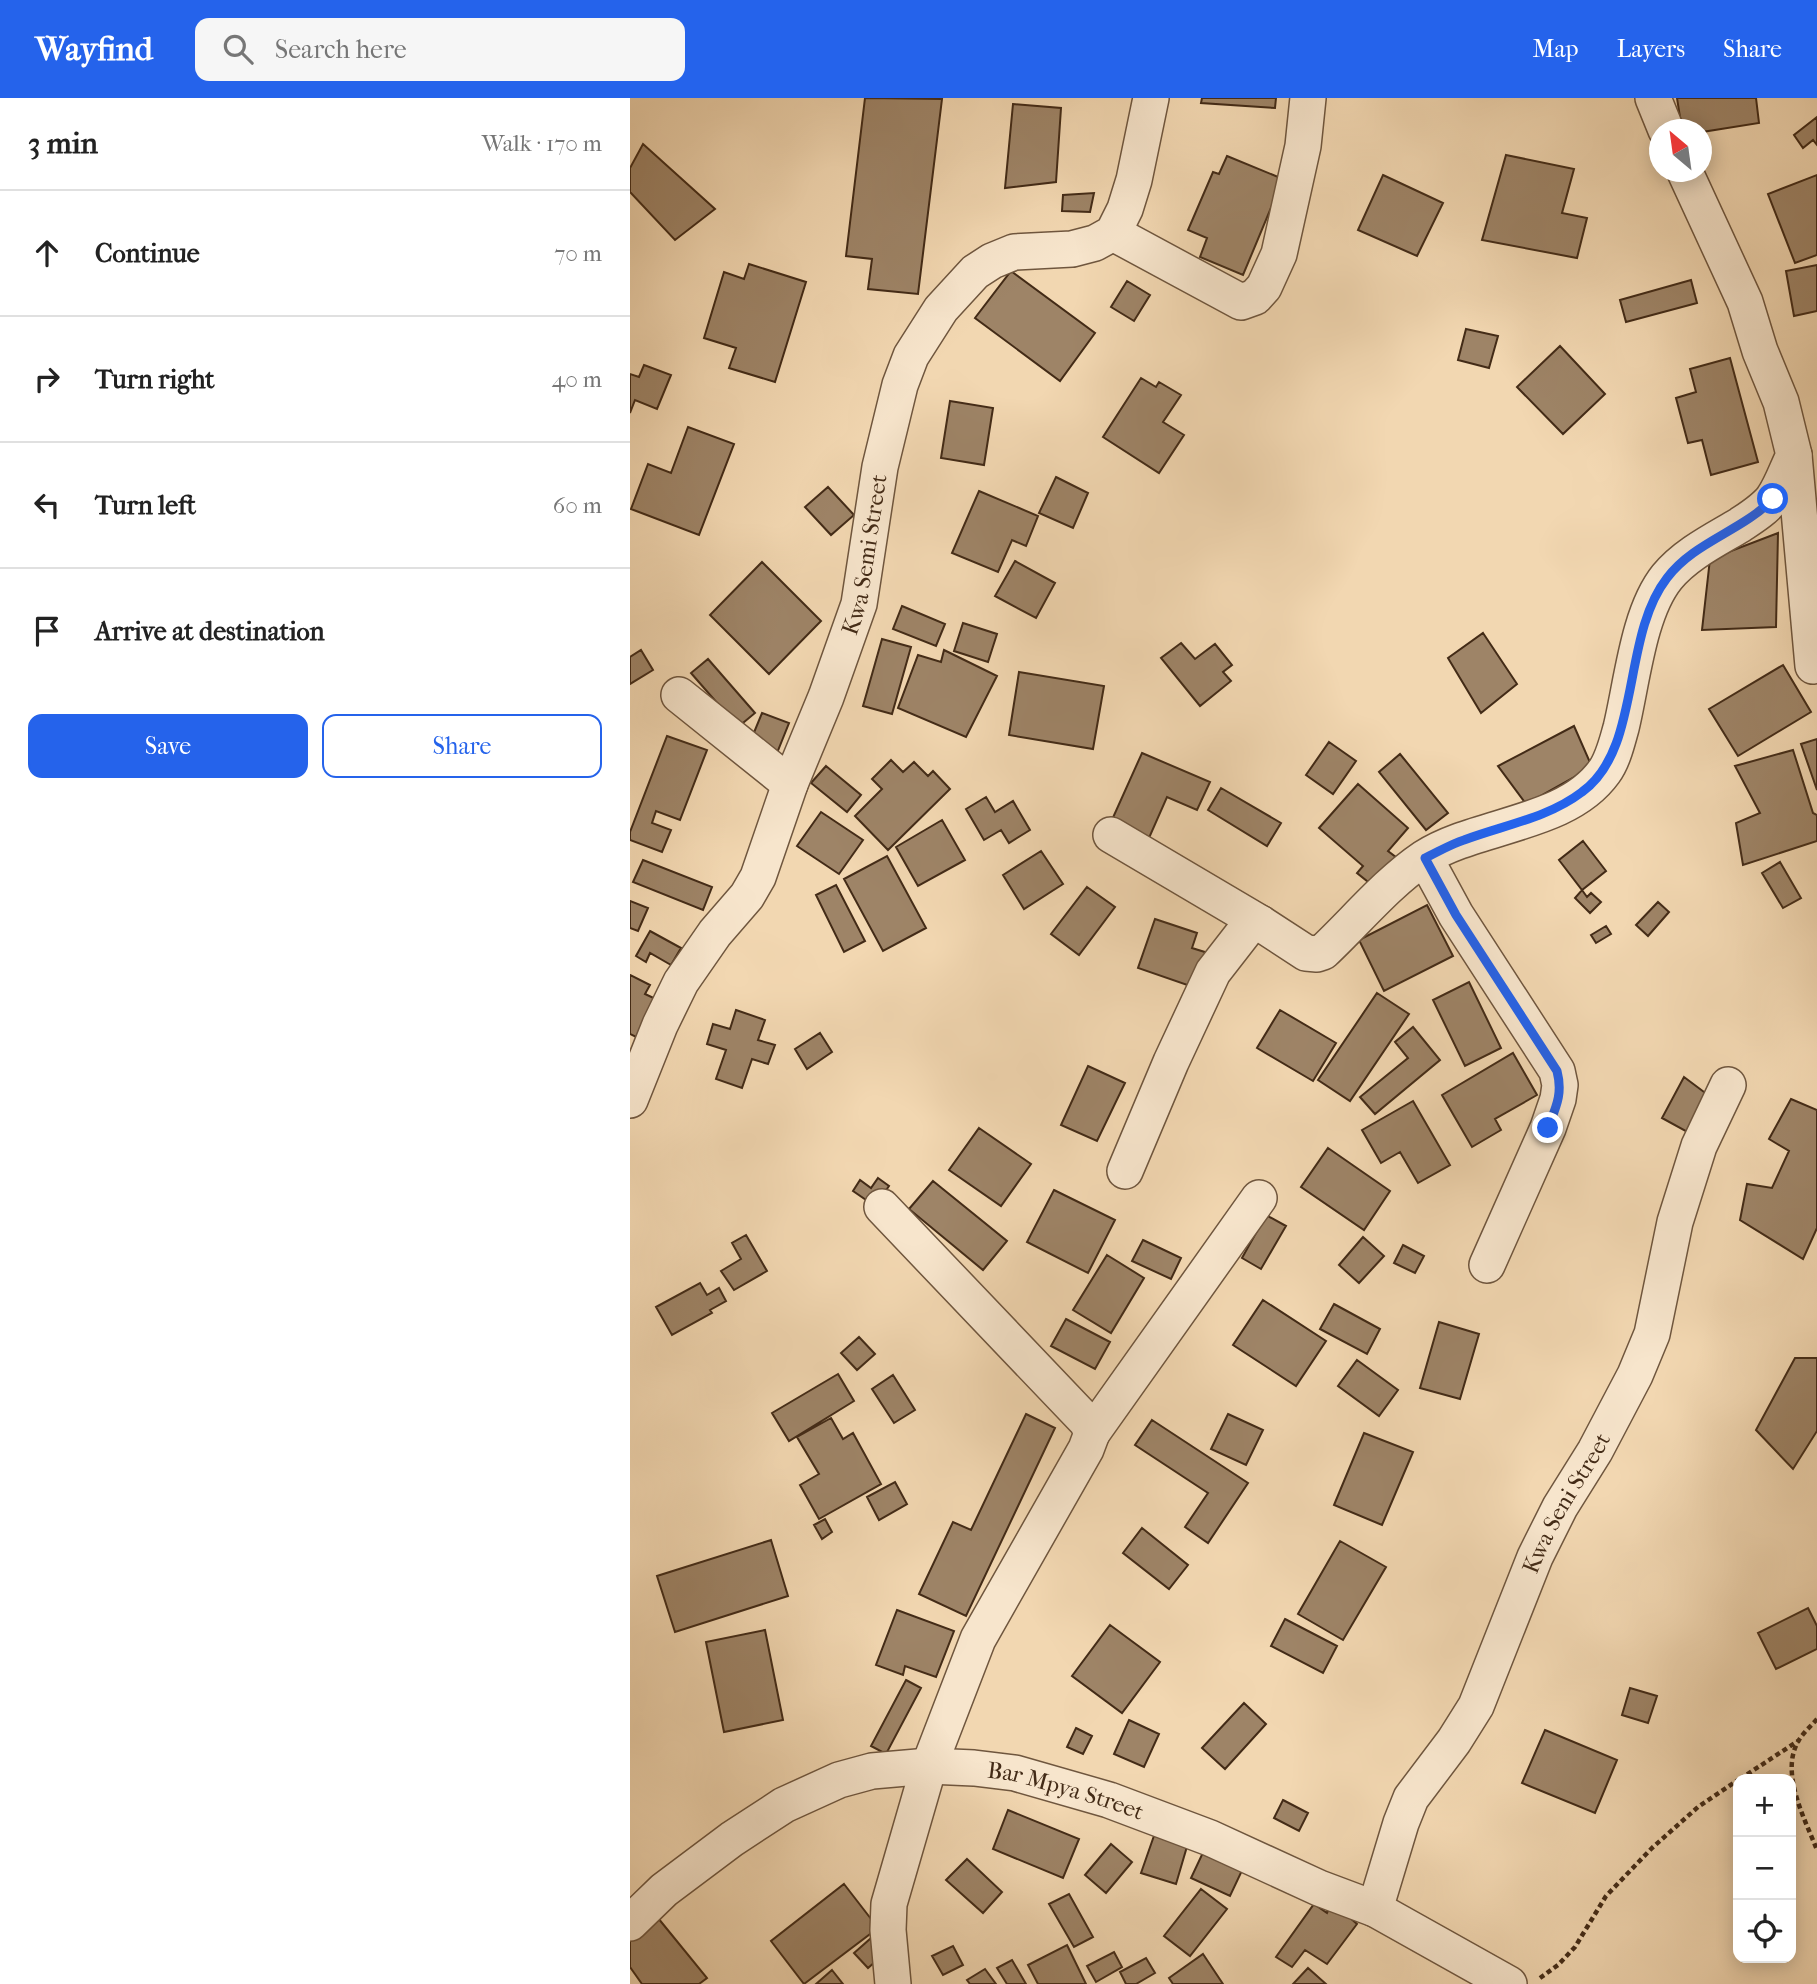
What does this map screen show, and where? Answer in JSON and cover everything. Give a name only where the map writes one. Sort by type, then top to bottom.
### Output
[{"type":"street","points":[[1152,98],[1134,180],[1125,209],[1113,233],[1241,302],[1255,297],[1264,288],[1279,254],[1303,146],[1308,98]]},
{"type":"street","points":[[1653,98],[1662,119]]},
{"type":"street","points":[[1690,182],[1745,302],[1760,351],[1781,402],[1794,455],[1813,666]]},
{"type":"street","name":"Kwa Semi Street","points":[[630,1100],[660,1025],[681,982],[758,877],[790,784],[827,697],[859,604],[880,467],[900,385],[911,356],[941,309],[975,272],[992,261],[1014,252],[1072,249],[1095,243],[1113,233]]},
{"type":"street","points":[[1111,835],[1306,953],[1323,952],[1383,893],[1425,858],[1461,841],[1547,813],[1584,791],[1604,772],[1615,748],[1642,633],[1653,599],[1667,577],[1691,555],[1763,509],[1773,499],[1794,455]]},
{"type":"street","points":[[679,695],[790,784]]},
{"type":"street","points":[[1425,858],[1456,915],[1557,1071],[1560,1085],[1559,1099],[1548,1128],[1487,1265]]},
{"type":"street","points":[[1125,1171],[1213,972],[1248,927],[1260,923]]},
{"type":"street","name":"Kwa Seni Street","points":[[1375,1909],[1411,1798],[1454,1741],[1476,1706],[1535,1558],[1560,1507],[1595,1451],[1635,1375],[1651,1334],[1675,1222],[1699,1146],[1728,1086]]},
{"type":"street","points":[[893,1984],[888,1930],[889,1904],[929,1766],[978,1639],[1086,1449],[1092,1433],[1259,1198]]},
{"type":"street","points":[[882,1207],[1087,1422],[1092,1433]]},
{"type":"street","name":"Bar Mpya Street","points":[[630,1923],[664,1890],[732,1839],[784,1805],[839,1780],[872,1771],[929,1766],[974,1768],[1015,1773],[1108,1800],[1210,1838],[1319,1888],[1375,1909],[1509,1984]]},
{"type":"path","points":[[1748,1774],[1798,1740],[1817,1719]]},
{"type":"path","points":[[1798,1740],[1791,1759],[1792,1783],[1817,1850]]},
{"type":"path","points":[[1532,1984],[1558,1965],[1575,1947],[1606,1896],[1652,1848],[1698,1807],[1733,1784]]},
{"type":"building","points":[[865,98],[942,99],[918,294],[868,289],[872,259],[846,256]]},
{"type":"building","points":[[1202,98],[1276,98],[1275,108],[1201,103]]},
{"type":"building","points":[[1677,98],[1756,98],[1759,123],[1712,130],[1712,119],[1680,119]]},
{"type":"building","points":[[1013,104],[1061,108],[1056,182],[1005,188]]},
{"type":"building","points":[[1817,117],[1817,145],[1813,140],[1803,148],[1794,135]]},
{"type":"building","points":[[643,144],[715,209],[675,240],[630,192],[630,168]]},
{"type":"building","points":[[1506,155],[1574,169],[1562,213],[1587,218],[1577,258],[1482,240]]},
{"type":"building","points":[[1227,156],[1283,179],[1243,275],[1200,257],[1207,238],[1188,230],[1213,172],[1219,174]]},
{"type":"building","points":[[1383,175],[1443,203],[1417,256],[1358,230]]},
{"type":"building","points":[[1817,175],[1817,255],[1795,263],[1768,194]]},
{"type":"building","points":[[1094,193],[1090,212],[1062,211],[1063,195]]},
{"type":"building","points":[[749,264],[806,282],[775,382],[729,368],[736,348],[704,338],[724,272],[744,279]]},
{"type":"building","points":[[1817,265],[1817,311],[1794,316],[1786,271]]},
{"type":"building","points":[[1011,271],[1095,333],[1060,381],[975,318]]},
{"type":"building","points":[[1691,280],[1697,303],[1626,322],[1620,300]]},
{"type":"building","points":[[1127,281],[1150,295],[1134,321],[1111,307]]},
{"type":"building","points":[[1466,329],[1498,336],[1489,368],[1458,360]]},
{"type":"building","points":[[1560,346],[1605,394],[1563,434],[1517,387]]},
{"type":"building","points":[[1730,358],[1758,462],[1711,475],[1702,440],[1688,443],[1676,398],[1696,392],[1690,369]]},
{"type":"building","points":[[644,365],[671,375],[657,409],[635,400],[630,413],[630,374],[639,377]]},
{"type":"building","points":[[1141,378],[1156,387],[1159,382],[1181,395],[1163,422],[1184,435],[1159,473],[1103,437]]},
{"type":"building","points":[[950,401],[993,408],[984,465],[941,458]]},
{"type":"building","points":[[688,427],[734,444],[699,535],[631,509],[648,464],[671,473]]},
{"type":"building","points":[[1056,477],[1088,493],[1073,528],[1039,513]]},
{"type":"building","points":[[828,487],[854,515],[831,535],[805,507]]},
{"type":"building","points":[[979,491],[1038,516],[1026,546],[1012,540],[998,572],[952,553]]},
{"type":"building","points":[[1778,533],[1776,627],[1702,630],[1710,559]]},
{"type":"building","points":[[1015,561],[1055,583],[1036,618],[995,596]]},
{"type":"building","points":[[762,562],[821,621],[769,674],[710,615]]},
{"type":"building","points":[[902,606],[945,624],[936,646],[893,629]]},
{"type":"building","points":[[963,623],[997,634],[988,662],[954,651]]},
{"type":"building","points":[[1483,633],[1517,684],[1481,713],[1448,658]]},
{"type":"building","points":[[882,639],[911,647],[892,714],[863,706]]},
{"type":"building","points":[[1181,643],[1195,659],[1215,644],[1232,665],[1223,672],[1231,681],[1200,706],[1161,658]]},
{"type":"building","points":[[641,650],[653,670],[630,684],[630,657]]},
{"type":"building","points":[[944,650],[997,676],[966,737],[898,708],[918,655],[941,662]]},
{"type":"building","points":[[708,659],[755,713],[738,727],[691,673]]},
{"type":"building","points":[[1783,665],[1811,712],[1738,756],[1709,709]]},
{"type":"building","points":[[1019,672],[1104,686],[1093,749],[1009,735]]},
{"type":"building","points":[[762,713],[789,723],[775,758],[748,747]]},
{"type":"building","points":[[1574,726],[1592,767],[1526,804],[1498,766]]},
{"type":"building","points":[[667,736],[707,750],[680,820],[656,811],[652,823],[671,830],[662,852],[630,840],[630,832]]},
{"type":"building","points":[[1817,739],[1817,790],[1801,744]]},
{"type":"building","points":[[1329,742],[1356,761],[1333,794],[1306,775]]},
{"type":"building","points":[[1793,750],[1813,813],[1817,815],[1817,841],[1743,865],[1736,823],[1760,813],[1735,766]]},
{"type":"building","points":[[1142,753],[1210,782],[1197,810],[1167,797],[1149,838],[1111,822]]},
{"type":"building","points":[[1400,754],[1448,813],[1426,830],[1379,772]]},
{"type":"building","points":[[891,760],[903,772],[914,762],[928,776],[933,771],[950,789],[888,850],[855,816],[882,789],[872,779]]},
{"type":"building","points":[[826,766],[861,795],[847,812],[811,783]]},
{"type":"building","points":[[1358,784],[1408,828],[1388,851],[1401,861],[1377,889],[1357,873],[1363,866],[1319,828]]},
{"type":"building","points":[[1221,788],[1281,823],[1267,846],[1208,810]]},
{"type":"building","points":[[986,797],[995,812],[1013,801],[1030,830],[1009,843],[1001,830],[984,840],[966,809]]},
{"type":"building","points":[[821,812],[863,840],[839,874],[797,846]]},
{"type":"building","points":[[942,820],[965,860],[918,886],[896,847]]},
{"type":"building","points":[[1583,841],[1606,871],[1582,890],[1559,860]]},
{"type":"building","points":[[1041,851],[1063,884],[1024,909],[1003,875]]},
{"type":"building","points":[[887,856],[926,928],[883,951],[844,879]]},
{"type":"building","points":[[643,860],[712,887],[703,910],[633,882]]},
{"type":"building","points":[[1780,862],[1801,898],[1783,908],[1762,873]]},
{"type":"building","points":[[836,885],[865,941],[844,952],[816,895]]},
{"type":"building","points":[[1087,887],[1115,907],[1079,955],[1051,934]]},
{"type":"building","points":[[1582,890],[1587,897],[1591,893],[1601,902],[1590,913],[1575,898]]},
{"type":"building","points":[[630,901],[648,908],[638,931],[630,928]]},
{"type":"building","points":[[1658,902],[1669,912],[1648,936],[1636,925]]},
{"type":"building","points":[[1427,905],[1453,956],[1384,991],[1359,940]]},
{"type":"building","points":[[1155,919],[1197,933],[1192,948],[1208,953],[1196,988],[1138,968]]},
{"type":"building","points":[[1606,926],[1611,934],[1596,943],[1591,935]]},
{"type":"building","points":[[650,931],[681,948],[671,965],[650,953],[646,962],[636,956]]},
{"type":"building","points":[[630,975],[650,985],[645,994],[660,1001],[640,1039],[630,1034]]},
{"type":"building","points":[[1469,982],[1501,1048],[1465,1066],[1433,1000]]},
{"type":"building","points":[[1377,993],[1409,1014],[1350,1101],[1318,1080]]},
{"type":"building","points":[[736,1010],[765,1020],[758,1040],[775,1045],[768,1064],[752,1059],[742,1088],[716,1079],[726,1050],[707,1044],[713,1024],[730,1029]]},
{"type":"building","points":[[1280,1010],[1336,1043],[1313,1081],[1257,1048]]},
{"type":"building","points":[[1413,1027],[1440,1060],[1375,1114],[1360,1097],[1408,1058],[1395,1042]]},
{"type":"building","points":[[820,1033],[832,1052],[807,1069],[795,1049]]},
{"type":"building","points":[[1513,1053],[1537,1095],[1495,1119],[1501,1130],[1472,1147],[1442,1095]]},
{"type":"building","points":[[1088,1066],[1125,1083],[1097,1141],[1061,1125]]},
{"type":"building","points":[[1684,1077],[1712,1098],[1691,1134],[1662,1118]]},
{"type":"building","points":[[1791,1099],[1817,1110],[1817,1228],[1803,1259],[1740,1220],[1747,1184],[1772,1188],[1789,1151],[1769,1139]]},
{"type":"building","points":[[1413,1101],[1450,1165],[1418,1183],[1400,1152],[1381,1163],[1362,1130]]},
{"type":"building","points":[[979,1128],[1031,1164],[1001,1206],[949,1170]]},
{"type":"building","points":[[1328,1148],[1390,1191],[1364,1230],[1301,1187]]},
{"type":"building","points":[[878,1178],[889,1186],[875,1206],[853,1191],[860,1180],[871,1188]]},
{"type":"building","points":[[933,1181],[1007,1241],[983,1270],[909,1209]]},
{"type":"building","points":[[1054,1190],[1115,1220],[1088,1273],[1027,1242]]},
{"type":"building","points":[[1266,1215],[1286,1226],[1261,1269],[1242,1258]]},
{"type":"building","points":[[746,1235],[767,1271],[734,1290],[721,1271],[741,1259],[732,1243]]},
{"type":"building","points":[[1363,1237],[1384,1256],[1359,1283],[1339,1265]]},
{"type":"building","points":[[1143,1240],[1181,1258],[1171,1279],[1132,1261]]},
{"type":"building","points":[[1403,1245],[1424,1256],[1415,1273],[1394,1263]]},
{"type":"building","points":[[1107,1255],[1144,1278],[1111,1333],[1073,1310]]},
{"type":"building","points":[[700,1283],[707,1295],[719,1288],[726,1301],[710,1310],[712,1313],[672,1335],[656,1307]]},
{"type":"building","points":[[1263,1300],[1326,1341],[1296,1386],[1233,1345]]},
{"type":"building","points":[[1334,1304],[1380,1329],[1367,1354],[1320,1329]]},
{"type":"building","points":[[1066,1319],[1110,1342],[1095,1369],[1051,1346]]},
{"type":"building","points":[[1439,1322],[1479,1334],[1460,1399],[1420,1388]]},
{"type":"building","points":[[859,1337],[875,1354],[857,1370],[841,1353]]},
{"type":"building","points":[[1795,1358],[1817,1358],[1817,1431],[1793,1469],[1756,1430]]},
{"type":"building","points":[[1357,1360],[1398,1390],[1379,1416],[1338,1386]]},
{"type":"building","points":[[838,1374],[854,1401],[789,1441],[772,1413]]},
{"type":"building","points":[[893,1375],[915,1410],[894,1423],[872,1389]]},
{"type":"building","points":[[1026,1414],[1055,1428],[966,1616],[919,1594],[953,1522],[971,1530]]},
{"type":"building","points":[[1228,1414],[1263,1430],[1246,1465],[1211,1449]]},
{"type":"building","points":[[831,1418],[843,1439],[853,1433],[881,1484],[819,1519],[800,1485],[819,1474],[797,1437]]},
{"type":"building","points":[[1152,1420],[1248,1483],[1208,1543],[1185,1527],[1208,1493],[1135,1445]]},
{"type":"building","points":[[1364,1433],[1413,1452],[1382,1525],[1334,1505]]},
{"type":"building","points":[[895,1482],[907,1504],[879,1520],[867,1497]]},
{"type":"building","points":[[825,1519],[832,1532],[822,1539],[814,1525]]},
{"type":"building","points":[[1142,1528],[1188,1565],[1169,1589],[1123,1553]]},
{"type":"building","points":[[771,1540],[788,1596],[675,1632],[657,1576]]},
{"type":"building","points":[[1340,1541],[1386,1567],[1343,1640],[1298,1614]]},
{"type":"building","points":[[1808,1608],[1817,1626],[1817,1649],[1776,1669],[1758,1633]]},
{"type":"building","points":[[897,1610],[954,1631],[936,1677],[905,1666],[903,1675],[876,1665]]},
{"type":"building","points":[[1285,1619],[1337,1646],[1323,1673],[1271,1646]]},
{"type":"building","points":[[1110,1625],[1160,1662],[1122,1713],[1072,1676]]},
{"type":"building","points":[[765,1630],[783,1720],[724,1732],[706,1642]]},
{"type":"building","points":[[906,1680],[921,1688],[886,1754],[871,1746]]},
{"type":"building","points":[[1630,1688],[1657,1696],[1648,1723],[1622,1715]]},
{"type":"building","points":[[1244,1703],[1266,1724],[1225,1769],[1202,1748]]},
{"type":"building","points":[[1129,1720],[1159,1734],[1144,1767],[1114,1754]]},
{"type":"building","points":[[1076,1728],[1092,1736],[1083,1754],[1067,1747]]},
{"type":"building","points":[[1545,1730],[1617,1760],[1595,1813],[1522,1783]]},
{"type":"building","points":[[1283,1800],[1308,1813],[1299,1831],[1274,1818]]},
{"type":"building","points":[[1008,1810],[1079,1839],[1063,1878],[993,1849]]},
{"type":"building","points":[[1156,1830],[1188,1843],[1176,1884],[1141,1873]]},
{"type":"building","points":[[1111,1844],[1132,1862],[1106,1893],[1085,1875]]},
{"type":"building","points":[[1207,1844],[1246,1862],[1230,1896],[1191,1878]]},
{"type":"building","points":[[967,1859],[1002,1892],[983,1913],[946,1880]]},
{"type":"building","points":[[844,1884],[878,1928],[804,1984],[771,1941]]},
{"type":"building","points":[[1201,1889],[1227,1909],[1190,1956],[1164,1936]]},
{"type":"building","points":[[1069,1894],[1093,1937],[1074,1947],[1049,1904]]},
{"type":"building","points":[[1332,1902],[1357,1924],[1327,1964],[1305,1950],[1292,1967],[1276,1957],[1314,1904],[1327,1913]]},
{"type":"building","points":[[658,1918],[707,1978],[699,1984],[642,1984],[630,1967],[630,1941]]},
{"type":"building","points":[[870,1939],[884,1954],[868,1968],[854,1953]]},
{"type":"building","points":[[1067,1945],[1086,1984],[1038,1984],[1028,1965]]},
{"type":"building","points":[[953,1946],[963,1965],[943,1975],[932,1956]]},
{"type":"building","points":[[1114,1952],[1122,1967],[1096,1982],[1087,1966]]},
{"type":"building","points":[[1203,1954],[1223,1984],[1173,1984],[1169,1978]]},
{"type":"building","points":[[1146,1958],[1155,1973],[1136,1984],[1126,1984],[1120,1972]]},
{"type":"building","points":[[1012,1960],[1026,1984],[1007,1984],[997,1968]]},
{"type":"building","points":[[1308,1968],[1326,1984],[1293,1984]]},
{"type":"building","points":[[985,1969],[996,1984],[970,1984],[967,1980]]},
{"type":"building","points":[[832,1970],[843,1984],[816,1984]]},
{"type":"route","points":[[1548,1128],[1559,1099],[1557,1071],[1456,915],[1425,858],[1461,841],[1547,813],[1584,791],[1604,772],[1615,748],[1642,633],[1653,599],[1667,577],[1691,555],[1746,521],[1773,499]]}]
